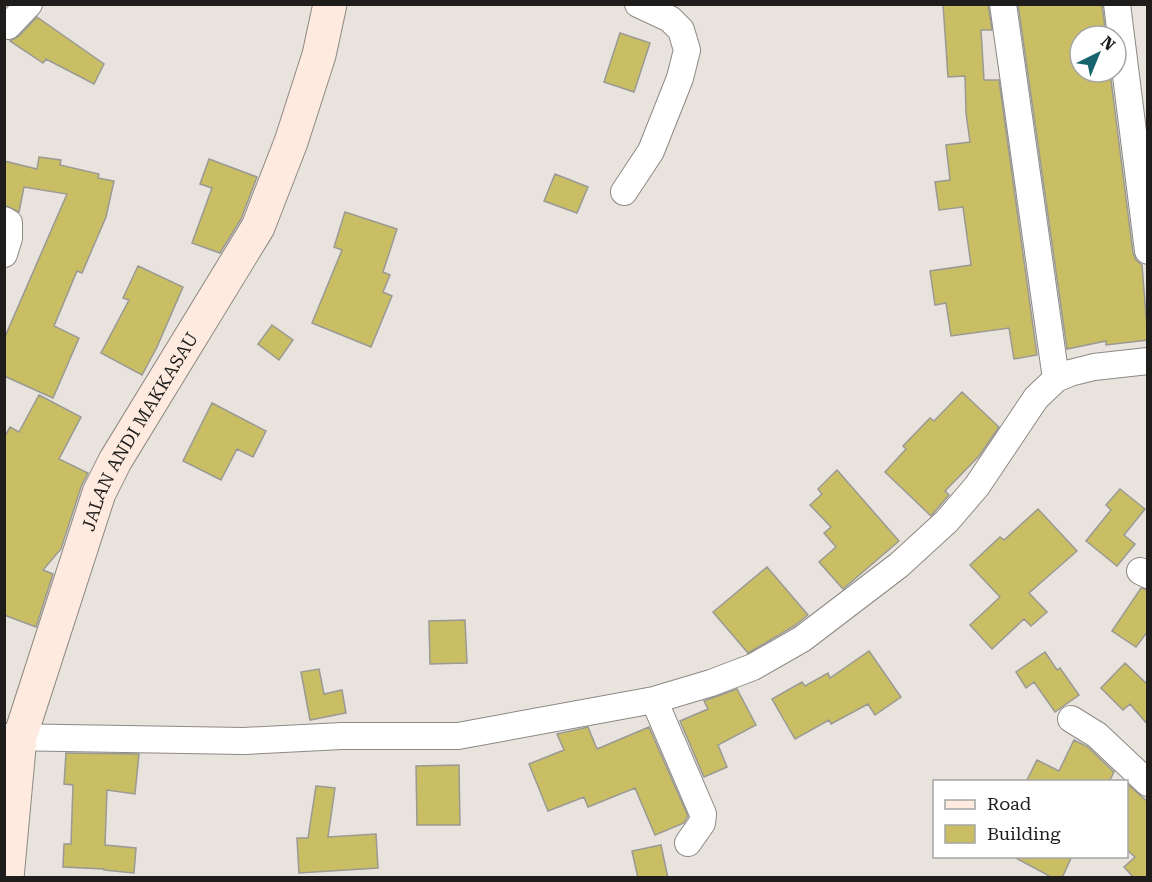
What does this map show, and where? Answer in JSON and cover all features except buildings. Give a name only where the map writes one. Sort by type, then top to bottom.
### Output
[{"type":"street","points":[[8,27],[29,4]]},
{"type":"street","name":"JALAN ANDI MAKKASAU","points":[[7,878],[12,737],[99,493],[115,461],[258,226],[291,142],[319,54],[330,4]]},
{"type":"street","points":[[624,192],[651,152],[680,78],[687,50],[681,30],[670,19],[638,4]]},
{"type":"street","points":[[1003,4],[1056,379]]},
{"type":"street","points":[[1117,4],[1148,251]]},
{"type":"street","points":[[4,220],[9,223],[9,238],[4,254]]},
{"type":"street","points":[[12,737],[244,741],[342,736],[458,736],[654,700],[711,683],[753,667],[802,639],[898,565],[947,520],[977,486],[1036,398],[1056,379],[1094,367],[1148,361]]},
{"type":"street","points":[[654,700],[703,814],[702,823],[688,843]]},
{"type":"street","points":[[1071,719],[1097,735],[1148,783]]}]
